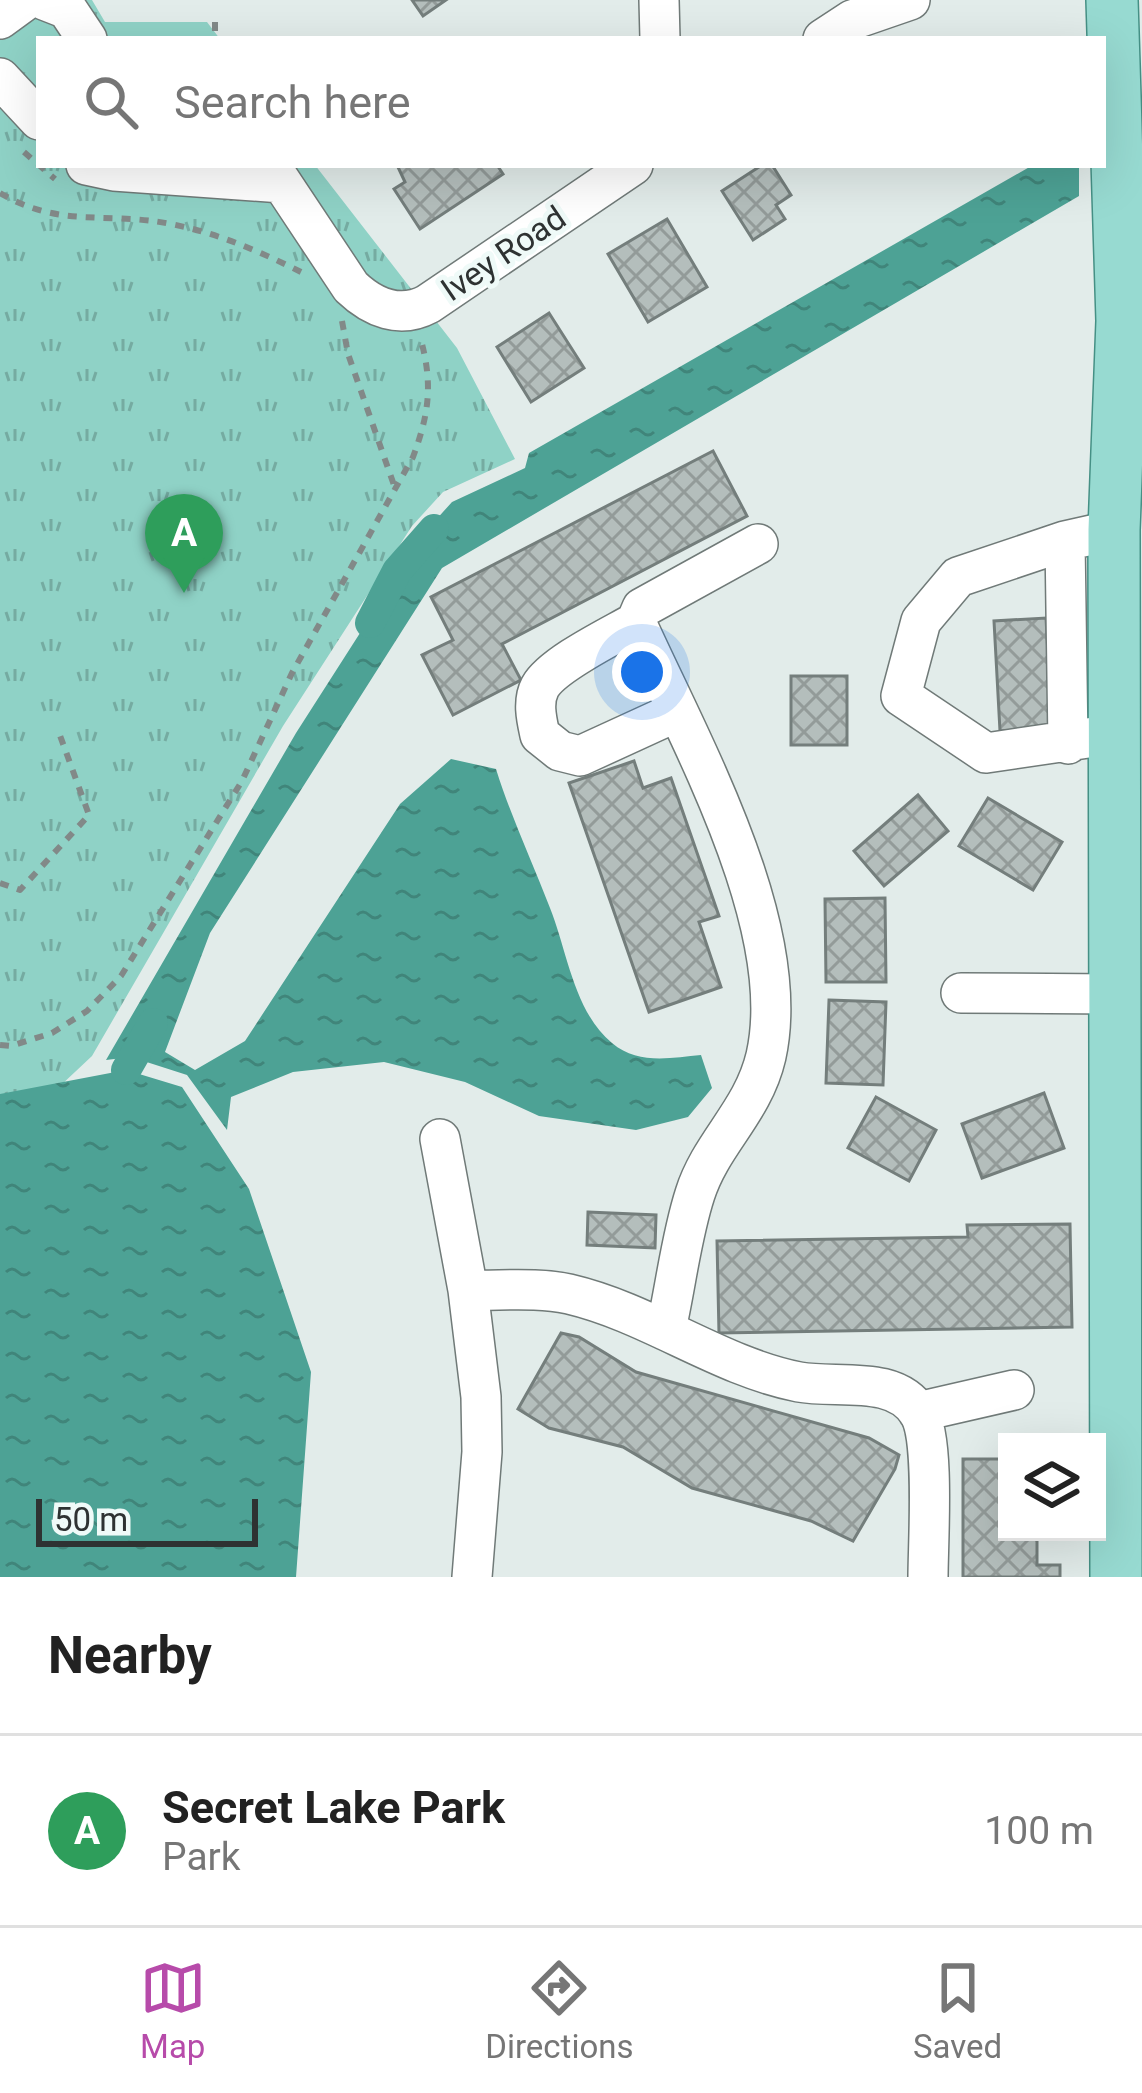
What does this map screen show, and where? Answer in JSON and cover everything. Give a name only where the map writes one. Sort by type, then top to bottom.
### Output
[{"type":"main road","points":[[1112,0],[1132,320],[1090,535],[1092,739],[1115,994],[1116,1577]]},
{"type":"street","points":[[0,19],[26,0]]},
{"type":"street","points":[[44,0],[67,9],[85,36]]},
{"type":"street","points":[[659,0],[660,36]]},
{"type":"street","points":[[828,36],[852,20],[910,0]]},
{"type":"street","points":[[0,78],[36,117]]},
{"type":"street","name":"Ivey Road","points":[[100,168],[276,174],[361,297],[389,310],[420,307],[628,168]]},
{"type":"street","points":[[1090,535],[958,577],[921,621],[902,696],[986,753],[1092,739]]},
{"type":"street","points":[[676,712],[580,756],[560,751],[540,735],[535,709],[540,687],[559,669],[636,622],[642,608],[758,544]]},
{"type":"street","points":[[636,622],[736,845],[765,938],[772,992],[766,1054],[749,1105],[710,1161],[695,1193],[666,1329]]},
{"type":"street","points":[[961,993],[1115,994]]},
{"type":"street","points":[[440,1139],[468,1290],[481,1396],[482,1452],[472,1577]]},
{"type":"street","points":[[468,1290],[561,1292],[605,1303],[736,1363],[800,1382],[888,1389],[918,1412],[927,1437],[928,1577]]},
{"type":"street","points":[[918,1412],[1014,1390]]},
{"type":"path","points":[[215,22],[215,36]]},
{"type":"path","points":[[0,193],[22,206],[68,219],[170,224],[249,246],[308,275]]},
{"type":"path","points":[[0,1045],[52,1034],[87,1011],[121,976],[242,781],[292,673],[395,488],[427,420],[429,380],[420,307]]},
{"type":"path","points":[[340,308],[348,354],[395,488]]},
{"type":"path","points":[[0,883],[20,890],[89,815],[58,730]]},
{"type":"green space","points":[[0,0],[92,0],[105,22],[207,22],[218,36],[36,36],[36,168],[317,168],[457,348],[515,459],[443,492],[412,526],[283,726],[92,1056],[59,1087],[0,1095]]},
{"type":"water","points":[[1028,168],[1079,168],[1079,196],[442,568],[210,933],[165,1052],[195,1070],[245,1041],[400,804],[451,759],[496,769],[580,998],[599,1030],[633,1055],[701,1055],[712,1088],[688,1117],[636,1130],[539,1116],[465,1082],[384,1062],[293,1072],[231,1097],[227,1130],[187,1075],[131,1057],[106,1060],[296,733],[424,533],[452,502],[525,468],[529,453]]},
{"type":"water","points":[[126,1070],[182,1087],[249,1189],[311,1372],[296,1577],[0,1577],[0,1094]]},
{"type":"building","points":[[412,0],[446,0],[423,16]]},
{"type":"building","points":[[398,168],[499,168],[503,174],[420,229],[394,189],[405,182]]},
{"type":"building","points":[[757,168],[774,168],[791,195],[776,205],[785,219],[753,240],[722,191]]},
{"type":"building","points":[[667,219],[707,287],[648,322],[608,254]]},
{"type":"building","points":[[549,313],[584,368],[531,402],[497,347]]},
{"type":"building","points":[[713,451],[747,516],[502,644],[521,680],[453,715],[422,655],[453,640],[431,597]]},
{"type":"building","points":[[1046,618],[1052,728],[1000,731],[994,621]]},
{"type":"building","points":[[791,676],[847,676],[847,745],[791,745]]},
{"type":"building","points":[[634,761],[643,788],[671,778],[719,916],[699,922],[721,987],[649,1012],[569,783]]},
{"type":"building","points":[[918,795],[948,831],[884,886],[854,851]]},
{"type":"building","points":[[988,798],[1062,842],[1033,890],[959,846]]},
{"type":"building","points":[[885,898],[886,982],[826,982],[825,899]]},
{"type":"building","points":[[829,1000],[886,1002],[883,1085],[826,1083]]},
{"type":"building","points":[[1044,1093],[1064,1148],[982,1178],[962,1124]]},
{"type":"building","points":[[876,1097],[936,1130],[909,1181],[848,1148]]},
{"type":"building","points":[[588,1212],[656,1215],[655,1248],[587,1245]]},
{"type":"building","points":[[1070,1224],[1072,1327],[719,1333],[717,1241],[968,1237],[967,1225]]},
{"type":"building","points":[[561,1333],[579,1337],[636,1372],[869,1438],[899,1455],[895,1469],[853,1541],[811,1521],[692,1488],[623,1447],[549,1428],[518,1409]]},
{"type":"building","points":[[963,1459],[998,1459],[998,1541],[1037,1541],[1037,1565],[1060,1565],[1060,1577],[963,1577]]},
{"type":"waterway","points":[[370,623],[397,571],[434,529]]},
{"type":"waterway","points":[[126,1070],[153,1023]]},
{"type":"place","name":"Secret Lake Park","points":[[184,593]]}]
